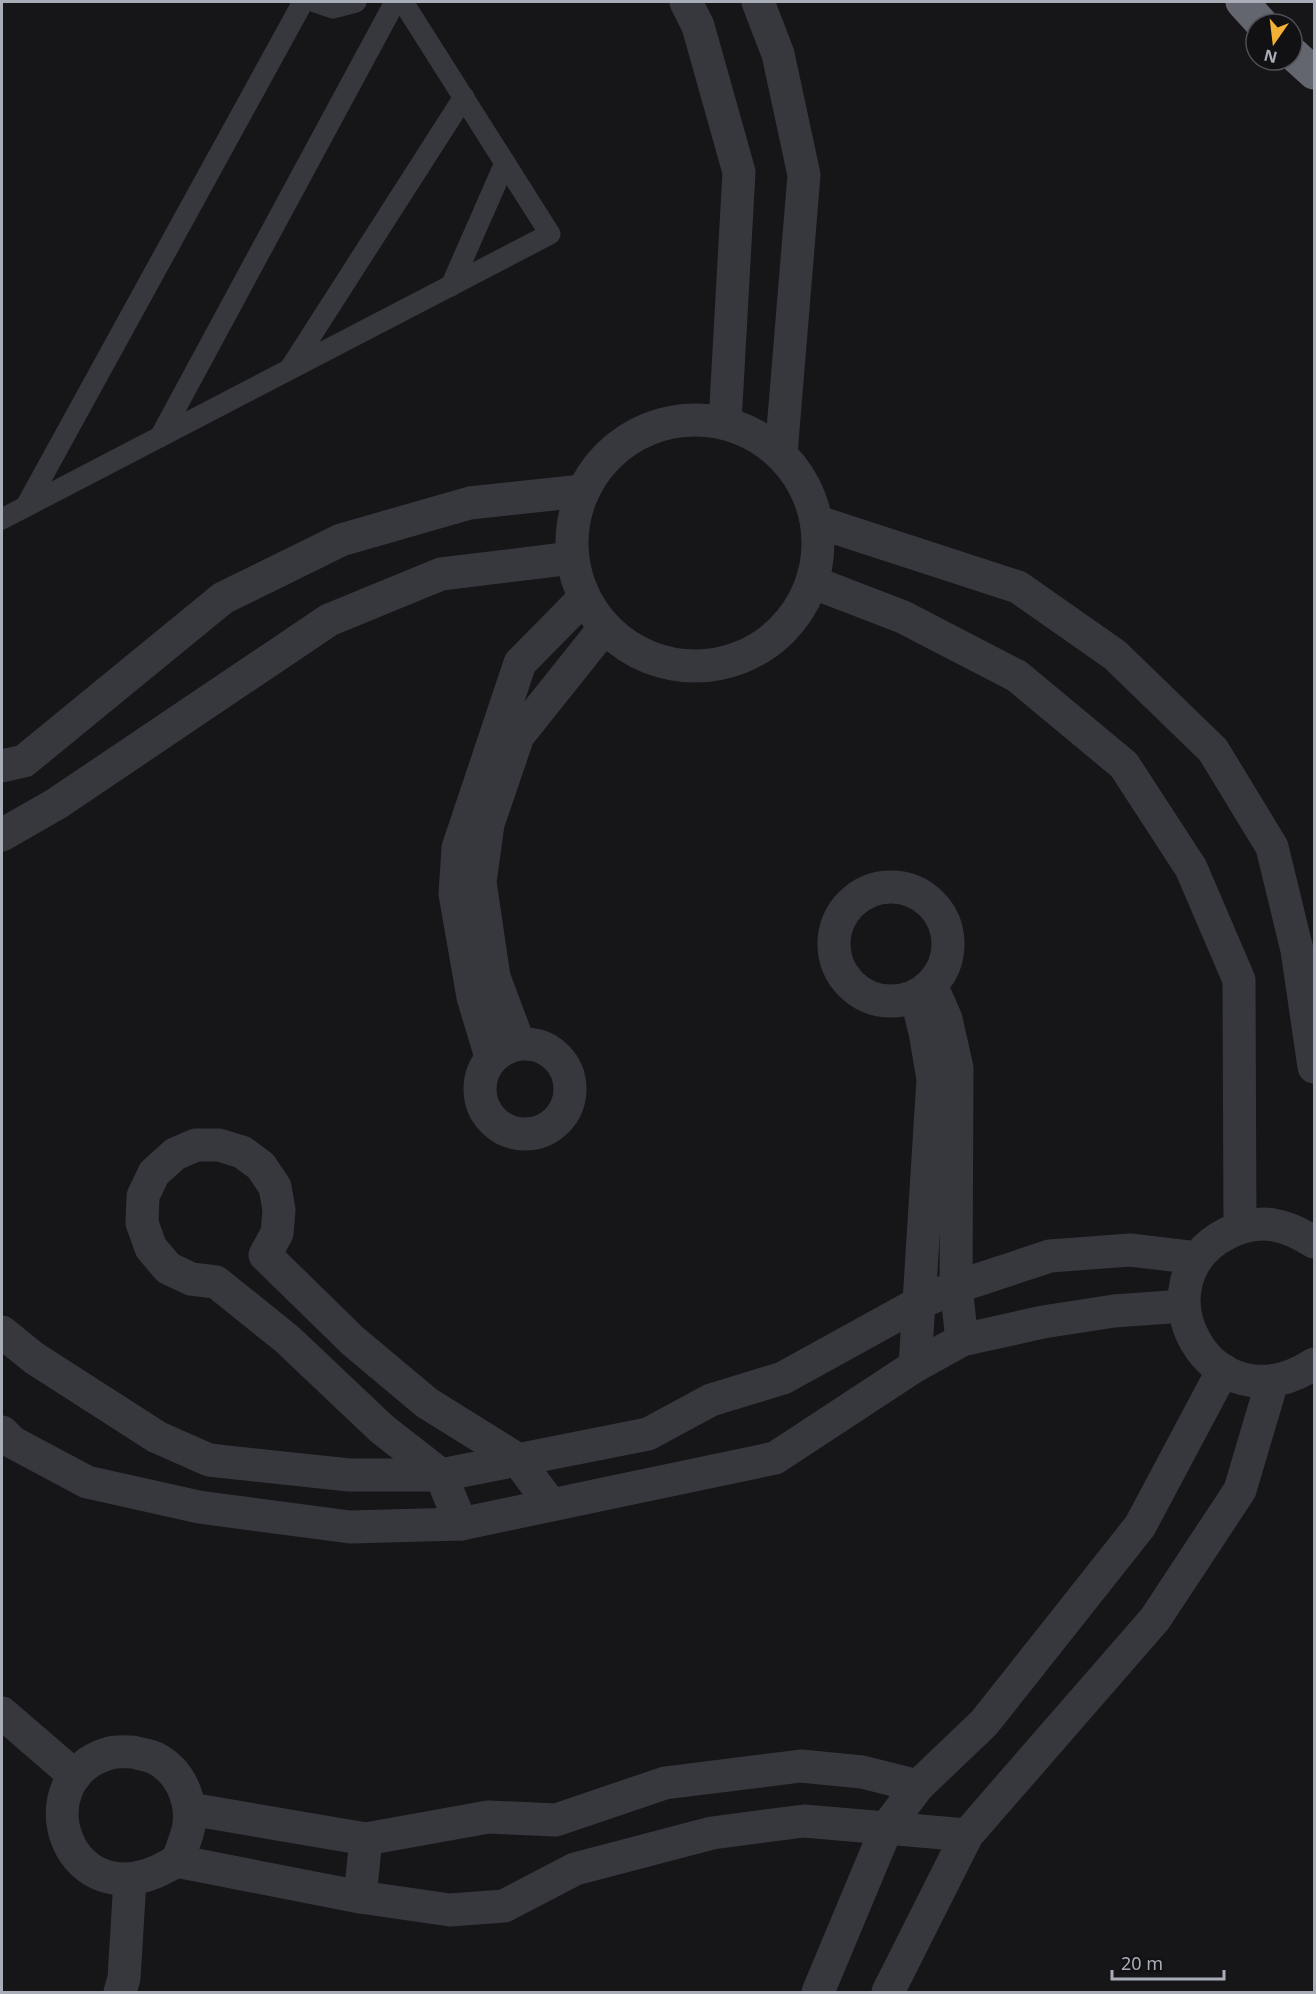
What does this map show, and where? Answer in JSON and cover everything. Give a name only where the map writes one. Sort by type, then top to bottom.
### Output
[{"type":"street","points":[[686,2],[698,26],[739,172],[725,423]]},
{"type":"street","points":[[758,2],[778,54],[804,175],[781,453]]},
{"type":"street","points":[[682,420],[725,423],[755,434],[781,453],[805,485],[818,522],[818,561],[812,582],[806,599],[783,631],[751,654],[713,665],[673,664],[664,661],[636,651],[605,627],[584,598],[572,558],[572,524],[582,491],[606,456],[641,432],[682,420]]},
{"type":"street","points":[[56,804],[13,763],[223,598],[342,540],[470,503],[582,491]]},
{"type":"street","points":[[818,522],[1018,587],[1114,655],[1213,750],[1272,847],[1297,950],[1314,1067]]},
{"type":"street","points":[[2,835],[56,804],[329,620],[441,574],[572,558]]},
{"type":"street","points":[[812,582],[903,617],[1017,676],[1124,765],[1191,868],[1239,980],[1240,1227]]},
{"type":"street","points":[[584,598],[520,663],[458,848],[455,894],[473,997],[505,1051],[480,882],[488,824],[518,736],[605,627]]},
{"type":"street","points":[[915,1366],[933,1078],[925,1032],[923,991],[946,1019],[957,1068],[956,1287],[962,1340]]},
{"type":"street","points":[[461,1524],[441,1475],[382,1428],[287,1339],[216,1282],[191,1279],[168,1268],[151,1248],[142,1223],[143,1196],[154,1173],[163,1163],[175,1154],[196,1145],[219,1145],[242,1152],[261,1166],[274,1187],[279,1210],[277,1233],[265,1255],[353,1341],[427,1403],[517,1459],[551,1505]]},
{"type":"street","points":[[1314,1242],[1293,1229],[1267,1223],[1240,1227],[1216,1239],[1197,1258],[1187,1282],[1184,1306],[1190,1332],[1203,1354],[1222,1370],[1246,1380],[1272,1382],[1297,1375],[1314,1364]]},
{"type":"street","points":[[2,1332],[34,1358],[157,1437],[209,1460],[349,1475],[441,1475],[648,1434],[711,1400],[783,1378],[919,1303],[956,1287],[1050,1256],[1130,1250],[1197,1258]]},
{"type":"street","points":[[2,1432],[12,1442],[87,1482],[200,1507],[350,1527],[461,1524],[775,1458],[915,1366],[962,1340],[1043,1322],[1114,1311],[1184,1306]]},
{"type":"street","points":[[818,1992],[887,1827],[918,1786],[984,1723],[1140,1526],[1222,1370]]},
{"type":"street","points":[[888,1992],[967,1835],[1155,1619],[1240,1490],[1272,1382]]},
{"type":"street","points":[[200,1507],[209,1460]]},
{"type":"street","points":[[2,1713],[75,1776]]},
{"type":"street","points":[[133,1752],[154,1758],[172,1771],[184,1788],[190,1809],[189,1830],[176,1861],[150,1876],[130,1880],[109,1878],[90,1869],[74,1855],[65,1837],[61,1816],[64,1794],[75,1776],[91,1761],[111,1753],[133,1752]]},
{"type":"street","points":[[190,1809],[366,1839],[488,1817],[556,1820],[665,1783],[801,1766],[862,1772],[918,1786]]},
{"type":"street","points":[[176,1861],[360,1897],[450,1910],[504,1906],[575,1869],[712,1833],[804,1821],[967,1835]]},
{"type":"street","points":[[360,1897],[366,1839]]},
{"type":"street","points":[[120,1992],[124,1978],[130,1880]]},
{"type":"lane","points":[[26,506],[303,2]]},
{"type":"lane","points":[[315,2],[333,8],[356,2]]},
{"type":"lane","points":[[160,437],[395,2]]},
{"type":"lane","points":[[2,519],[550,234],[403,2]]},
{"type":"lane","points":[[290,369],[464,97]]},
{"type":"lane","points":[[452,286],[505,163]]}]
